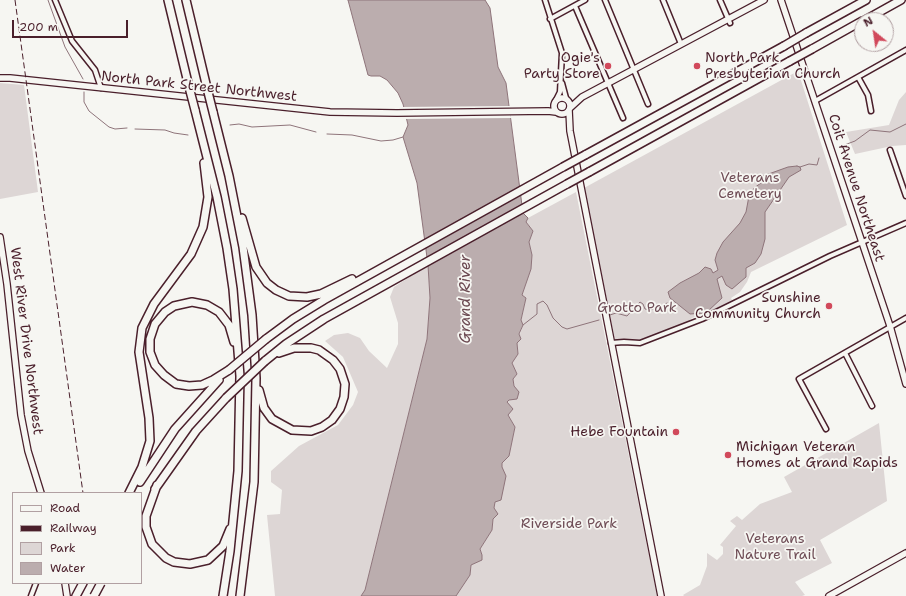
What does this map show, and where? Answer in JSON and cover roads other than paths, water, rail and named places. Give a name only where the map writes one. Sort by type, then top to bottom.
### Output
[{"type":"highway","points":[[168,0],[217,196],[234,296],[240,376],[240,427],[235,516],[223,596]]},
{"type":"highway","points":[[186,0],[206,88],[229,176],[256,267],[267,283],[279,292],[299,297],[316,296],[389,264]]},
{"type":"highway","points":[[134,492],[159,451],[175,429],[229,370],[266,339],[313,306],[866,0]]},
{"type":"highway","points":[[879,12],[901,0]]},
{"type":"highway","points":[[142,512],[157,485],[196,431],[226,398],[286,344],[324,319],[416,267],[854,26]]},
{"type":"highway","points":[[129,492],[142,467],[150,441],[149,418],[140,352],[142,328],[154,304],[191,254],[203,227],[207,211],[207,185],[195,112]]},
{"type":"highway","points":[[229,176],[243,247],[248,284],[256,378],[254,482],[240,596]]},
{"type":"highway","points":[[229,370],[209,382],[198,386],[185,386],[172,382],[158,369],[151,356],[150,339],[157,321],[168,310],[186,303],[202,304],[216,310],[226,320],[231,330],[240,376]]},
{"type":"highway","points":[[256,378],[264,408],[272,419],[292,430],[311,431],[322,427],[332,420],[340,409],[344,397],[345,384],[340,369],[326,354],[311,348],[294,348],[283,351],[267,360]]},
{"type":"highway","points":[[157,485],[146,516],[146,527],[152,544],[159,552],[174,562],[190,564],[208,560],[217,553],[226,541],[235,516]]},
{"type":"highway","points":[[76,596],[82,584]]},
{"type":"highway","points":[[94,596],[100,584]]},
{"type":"main road","points":[[558,113],[564,114],[582,97],[681,44],[729,21],[764,0]]},
{"type":"main road","name":"Coit Avenue Northeast","points":[[781,0],[890,326],[906,384]]},
{"type":"main road","name":"North Park Street Northwest","points":[[0,78],[330,112],[397,113],[538,111],[558,113]]},
{"type":"main road","points":[[538,111],[555,101],[582,97]]},
{"type":"main road","points":[[566,99],[570,109],[570,131],[661,596]]},
{"type":"main road","points":[[555,101],[558,113],[570,131]]},
{"type":"main road","name":"West River Drive Northwest","points":[[0,237],[8,291],[21,415],[28,451],[41,492]]},
{"type":"main road","points":[[828,596],[906,553]]},
{"type":"main road","points":[[65,584],[67,596]]},
{"type":"street","points":[[56,0],[72,41],[95,70],[101,88]]},
{"type":"street","points":[[545,0],[562,53],[559,96],[555,101]]},
{"type":"street","points":[[550,19],[585,0]]},
{"type":"street","points":[[605,0],[648,104]]},
{"type":"street","points":[[664,0],[681,44]]},
{"type":"street","points":[[720,0],[729,21]]},
{"type":"street","points":[[575,6],[622,118]]},
{"type":"street","points":[[815,101],[906,50]]},
{"type":"street","points":[[858,77],[868,95],[871,112]]},
{"type":"street","points":[[561,80],[566,99]]},
{"type":"street","points":[[890,150],[906,196]]},
{"type":"street","points":[[611,343],[640,343],[687,325],[830,256],[906,223]]},
{"type":"street","points":[[826,429],[800,379],[906,318]]},
{"type":"street","points":[[845,353],[872,406]]},
{"type":"street","points":[[31,596],[36,584]]},
{"type":"water","name":"Grand River","points":[[348,0],[485,0],[490,8],[498,67],[506,83],[523,213],[528,218],[526,222],[533,231],[529,242],[532,255],[531,269],[522,295],[526,298],[521,320],[523,325],[519,334],[521,339],[517,343],[518,354],[512,363],[517,374],[513,379],[514,386],[519,392],[517,399],[509,400],[507,402],[513,409],[508,415],[515,427],[509,456],[502,463],[506,476],[501,500],[495,502],[494,508],[498,514],[493,519],[492,530],[480,549],[482,560],[471,565],[470,575],[456,596],[361,596],[365,590],[427,339],[430,298],[428,265],[417,183],[403,137],[408,125],[403,104],[398,93],[387,80],[380,76],[368,75]]},
{"type":"water","points":[[788,167],[800,167],[801,170],[789,177],[765,212],[765,239],[761,254],[755,263],[746,268],[746,277],[732,289],[726,285],[722,276],[717,279],[722,298],[704,313],[690,314],[670,298],[668,292],[680,283],[699,273],[705,267],[711,269],[713,273],[718,270],[715,260],[717,253],[723,242],[740,223],[746,212],[749,196],[754,188],[761,183],[763,176]]},
{"type":"waterway","points":[[48,0],[65,47],[83,79]]},
{"type":"waterway","points":[[84,92],[84,102],[89,111],[109,127],[115,129],[127,128]]},
{"type":"waterway","points":[[230,125],[239,124],[252,127],[290,125],[316,132]]},
{"type":"waterway","points":[[839,147],[855,141],[870,130],[890,132],[906,124]]},
{"type":"waterway","points":[[135,129],[165,130],[188,135]]},
{"type":"waterway","points":[[327,134],[352,135],[381,141],[403,137]]},
{"type":"waterway","points":[[800,167],[809,164],[817,165],[819,158]]},
{"type":"waterway","points":[[523,325],[537,314],[537,304],[543,301],[547,305],[553,318],[562,327],[567,329],[599,320]]},
{"type":"waterway","points":[[610,315],[616,313],[627,316],[640,302],[643,304],[645,309],[650,310],[661,307],[667,303]]},
{"type":"railway","points":[[15,0],[83,492]]},
{"type":"railway","points":[[96,584],[98,596]]},
{"type":"place","name":"Ogie's Party Store","points":[[608,66]]},
{"type":"place","name":"North Park Presbyterian Church","points":[[697,66]]},
{"type":"place","name":"Sunshine Community Church","points":[[829,306]]},
{"type":"place","name":"Hebe Fountain","points":[[676,432]]},
{"type":"place","name":"Michigan Veteran Homes at Grand Rapids","points":[[728,455]]},
{"type":"park label","name":"Veterans Cemetery","points":[[750,186]]},
{"type":"park label","name":"Grotto Park","points":[[637,308]]},
{"type":"park label","name":"Riverside Park","points":[[569,524]]},
{"type":"park label","name":"Veterans Nature Trail","points":[[775,548]]}]
